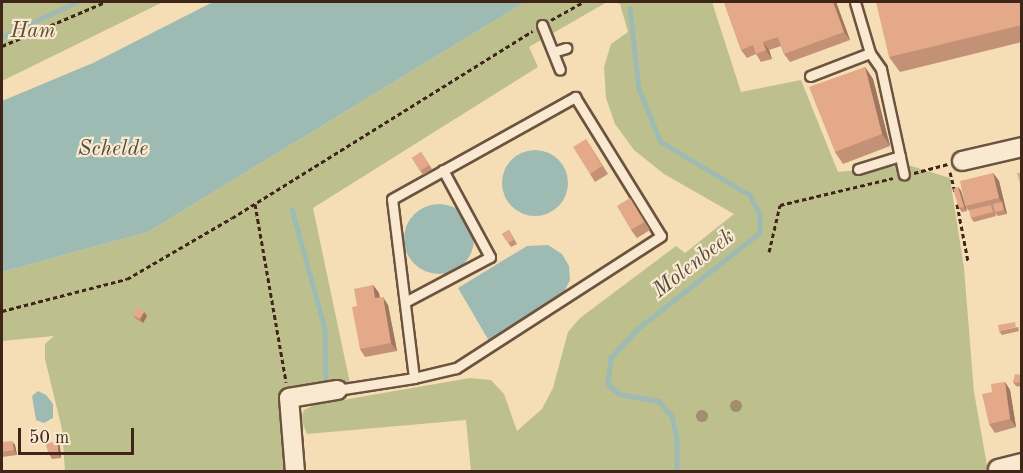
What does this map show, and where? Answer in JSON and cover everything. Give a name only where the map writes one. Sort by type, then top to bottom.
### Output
[{"type":"street","points":[[955,163],[1022,147]]},
{"type":"street","points":[[295,471],[289,398],[337,390]]},
{"type":"street","points":[[998,469],[1022,463]]},
{"type":"lane","points":[[855,2],[870,53],[881,69],[904,175]]},
{"type":"lane","points":[[542,25],[560,70]]},
{"type":"lane","points":[[553,52],[566,48]]},
{"type":"lane","points":[[810,76],[870,53]]},
{"type":"lane","points":[[337,390],[414,378],[456,368],[661,236],[574,97],[392,199],[414,378]]},
{"type":"lane","points":[[858,169],[900,156]]},
{"type":"lane","points":[[405,302],[490,257],[443,170]]},
{"type":"path","points":[[2,46],[105,2]]},
{"type":"path","points":[[2,311],[127,279],[255,204],[542,25],[583,2]]},
{"type":"path","points":[[769,252],[780,205],[955,163],[968,261]]},
{"type":"path","points":[[255,204],[289,398]]},
{"type":"green space","name":"Ham","points":[[2,2],[163,2],[2,81]]},
{"type":"green space","points":[[525,2],[607,2],[529,47],[538,67],[313,208],[351,388],[289,398],[295,471],[65,471],[62,429],[45,359],[45,344],[54,336],[2,341],[2,272],[148,232]]},
{"type":"green space","points":[[614,2],[712,2],[741,92],[801,80],[838,172],[908,165],[950,178],[964,268],[974,392],[988,471],[471,471],[466,420],[307,434],[301,419],[304,410],[314,405],[470,378],[491,380],[504,394],[517,431],[542,409],[553,388],[568,332],[580,318],[676,246],[685,253],[734,214],[664,174],[634,150],[615,124],[606,98],[604,67],[611,44],[628,32],[620,4]]},
{"type":"water","name":"Schelde","points":[[213,2],[525,2],[148,232],[2,272],[2,101],[93,63]]},
{"type":"water","points":[[528,150],[542,150],[554,155],[563,164],[568,183],[566,196],[559,207],[542,216],[528,216],[516,211],[507,202],[502,190],[502,176],[507,164],[516,155]]},
{"type":"water","points":[[439,204],[458,210],[468,220],[474,239],[468,258],[458,268],[439,274],[420,268],[410,258],[404,239],[410,220],[420,210]]},
{"type":"water","points":[[548,245],[562,254],[569,266],[570,280],[563,294],[550,306],[489,341],[458,288],[527,246]]},
{"type":"water","points":[[38,391],[46,395],[53,404],[53,418],[44,423],[36,420],[32,396]]},
{"type":"building","points":[[724,2],[833,2],[844,32],[784,54],[778,37],[763,42],[766,50],[756,54],[753,45],[741,50]]},
{"type":"building","points":[[876,2],[1022,2],[1022,25],[889,57]]},
{"type":"building","points":[[865,67],[882,134],[835,152],[809,87]]},
{"type":"building","points":[[586,139],[602,166],[590,174],[573,147]]},
{"type":"building","points":[[421,152],[429,165],[420,171],[412,158]]},
{"type":"building","points":[[1022,172],[1022,190],[1017,173]]},
{"type":"building","points":[[993,173],[999,198],[965,206],[960,181]]},
{"type":"building","points":[[958,187],[964,207],[959,208],[953,189]]},
{"type":"building","points":[[630,198],[644,222],[631,230],[617,206]]},
{"type":"building","points":[[1002,202],[1004,210],[995,212],[993,204]]},
{"type":"building","points":[[991,205],[993,212],[971,218],[969,210]]},
{"type":"building","points":[[509,230],[514,240],[508,243],[502,234]]},
{"type":"building","points":[[373,285],[375,298],[383,297],[391,343],[360,349],[352,307],[357,306],[354,289]]},
{"type":"building","points":[[137,307],[144,312],[140,319],[133,315]]},
{"type":"building","points":[[1015,322],[1016,327],[999,331],[998,325]]},
{"type":"building","points":[[1015,374],[1021,375],[1019,383],[1013,382]]},
{"type":"building","points":[[1005,382],[1010,419],[989,424],[982,394],[992,392],[991,384]]},
{"type":"building","points":[[12,441],[14,450],[2,452],[2,442]]},
{"type":"building","points":[[58,442],[58,454],[49,454],[45,443]]},
{"type":"waterway","points":[[2,37],[76,2]]},
{"type":"waterway","name":"Molenbeek","points":[[630,8],[639,89],[661,142],[750,195],[760,215],[760,233],[638,329],[611,358],[608,384],[619,394],[659,401],[672,416],[677,439],[677,472]]},
{"type":"waterway","points":[[292,209],[325,329],[326,385]]}]
